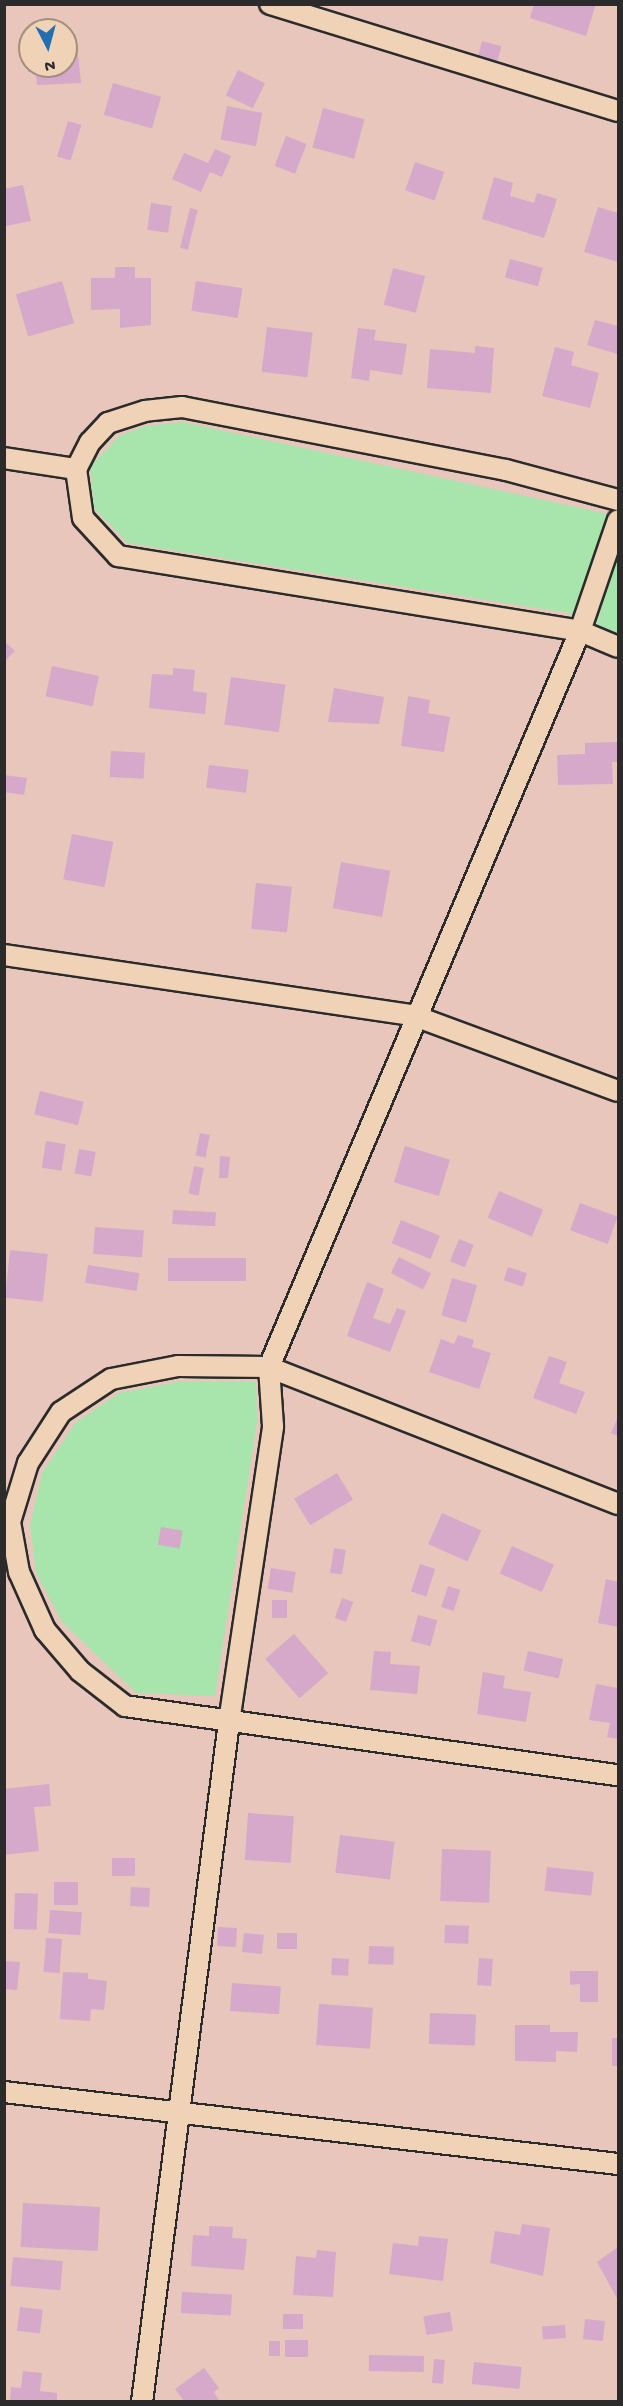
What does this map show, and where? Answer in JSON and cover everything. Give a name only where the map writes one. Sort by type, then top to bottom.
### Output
[{"type":"street","points":[[270,4],[618,111]]},
{"type":"street","points":[[618,500],[506,470],[182,407],[144,411],[108,423],[90,442],[76,469],[83,518],[118,556],[580,631],[618,647]]},
{"type":"street","points":[[4,458],[76,469]]},
{"type":"street","points":[[142,2402],[230,1722],[273,1426],[269,1367],[415,1016],[580,631],[618,520]]},
{"type":"street","points":[[4,955],[415,1016],[618,1091]]},
{"type":"street","points":[[618,1504],[269,1367],[178,1366],[111,1379],[61,1412],[28,1463],[7,1522],[19,1572],[45,1630],[80,1671],[125,1706],[618,1775]]},
{"type":"street","points":[[4,2092],[618,2164]]},
{"type":"green space","points":[[183,422],[618,516],[618,633],[568,613],[127,543],[94,508],[90,467],[119,436],[145,426]]},
{"type":"green space","points":[[181,1381],[256,1381],[257,1422],[215,1696],[136,1693],[62,1622],[36,1573],[30,1525],[42,1473],[75,1423],[119,1393]]},
{"type":"building","points":[[534,4],[596,4],[586,36],[530,18]]},
{"type":"building","points":[[482,41],[501,46],[495,68],[476,63]]},
{"type":"building","points":[[78,54],[81,83],[37,85],[36,78],[78,78]]},
{"type":"building","points":[[238,70],[265,83],[253,108],[226,95]]},
{"type":"building","points":[[113,83],[161,97],[152,129],[104,115]]},
{"type":"building","points":[[227,106],[262,113],[256,146],[221,139]]},
{"type":"building","points":[[323,108],[365,119],[354,159],[312,148]]},
{"type":"building","points":[[68,121],[81,125],[71,160],[57,156]]},
{"type":"building","points":[[286,136],[307,144],[295,174],[275,166]]},
{"type":"building","points":[[215,149],[231,156],[222,177],[210,172],[201,192],[172,179],[184,153],[208,163]]},
{"type":"building","points":[[415,162],[444,172],[435,200],[405,190]]},
{"type":"building","points":[[494,177],[513,183],[510,196],[534,203],[537,193],[557,199],[544,238],[482,219]]},
{"type":"building","points":[[23,185],[31,221],[6,226],[4,189]]},
{"type":"building","points":[[151,203],[172,206],[168,233],[147,230]]},
{"type":"building","points":[[598,207],[618,213],[618,262],[584,252]]},
{"type":"building","points":[[190,208],[198,210],[188,250],[180,248]]},
{"type":"building","points":[[510,259],[543,268],[538,286],[505,277]]},
{"type":"building","points":[[115,267],[135,267],[135,278],[151,278],[151,325],[120,328],[120,309],[91,310],[91,278],[115,278]]},
{"type":"building","points":[[393,268],[425,276],[416,313],[384,305]]},
{"type":"building","points":[[62,281],[74,323],[28,337],[16,294]]},
{"type":"building","points":[[196,281],[242,288],[238,318],[191,311]]},
{"type":"building","points":[[595,320],[618,326],[618,354],[587,345]]},
{"type":"building","points":[[267,327],[313,333],[307,377],[262,372]]},
{"type":"building","points":[[358,328],[376,330],[374,340],[407,344],[402,375],[370,370],[369,381],[351,378]]},
{"type":"building","points":[[475,346],[494,348],[491,393],[427,388],[430,349],[475,353]]},
{"type":"building","points":[[555,347],[574,352],[571,365],[599,373],[590,408],[542,396]]},
{"type":"building","points":[[4,641],[15,651],[4,662]]},
{"type":"building","points":[[52,666],[99,676],[93,706],[46,696]]},
{"type":"building","points":[[173,668],[195,670],[193,691],[207,693],[205,714],[149,708],[152,674],[173,675]]},
{"type":"building","points":[[231,677],[285,685],[279,732],[224,725]]},
{"type":"building","points":[[334,688],[384,697],[379,724],[328,722]]},
{"type":"building","points":[[408,696],[430,700],[428,713],[450,717],[444,752],[401,746]]},
{"type":"building","points":[[618,742],[618,762],[612,762],[613,784],[558,785],[557,755],[585,754],[585,743]]},
{"type":"building","points":[[111,751],[145,753],[144,779],[110,777]]},
{"type":"building","points":[[209,765],[249,770],[246,793],[206,788]]},
{"type":"building","points":[[4,775],[27,778],[24,795],[4,792]]},
{"type":"building","points":[[72,834],[113,842],[104,887],[63,879]]},
{"type":"building","points":[[341,862],[390,871],[382,917],[333,908]]},
{"type":"building","points":[[256,883],[292,887],[287,933],[251,929]]},
{"type":"building","points":[[40,1091],[84,1102],[78,1125],[34,1114]]},
{"type":"building","points":[[200,1133],[210,1135],[205,1157],[196,1156]]},
{"type":"building","points":[[46,1141],[66,1144],[62,1171],[42,1168]]},
{"type":"building","points":[[405,1146],[450,1160],[439,1196],[394,1182]]},
{"type":"building","points":[[79,1149],[96,1152],[91,1177],[75,1174]]},
{"type":"building","points":[[220,1156],[230,1157],[228,1178],[219,1178]]},
{"type":"building","points":[[194,1166],[204,1168],[198,1195],[189,1193]]},
{"type":"building","points":[[499,1191],[543,1210],[532,1236],[488,1218]]},
{"type":"building","points":[[580,1203],[618,1217],[608,1244],[570,1230]]},
{"type":"building","points":[[173,1210],[216,1212],[215,1226],[172,1224]]},
{"type":"building","points":[[401,1220],[440,1236],[431,1259],[392,1243]]},
{"type":"building","points":[[95,1227],[144,1230],[142,1257],[93,1254]]},
{"type":"building","points":[[459,1239],[474,1245],[465,1267],[450,1261]]},
{"type":"building","points":[[10,1250],[48,1254],[43,1302],[5,1298]]},
{"type":"building","points":[[399,1257],[431,1273],[423,1289],[391,1273]]},
{"type":"building","points":[[168,1258],[246,1258],[246,1281],[168,1281]]},
{"type":"building","points":[[88,1265],[139,1273],[137,1291],[85,1283]]},
{"type":"building","points":[[508,1267],[527,1273],[523,1286],[504,1280]]},
{"type":"building","points":[[452,1278],[477,1285],[466,1323],[441,1315]]},
{"type":"building","points":[[367,1282],[384,1289],[373,1318],[390,1324],[397,1308],[406,1311],[390,1352],[347,1336]]},
{"type":"building","points":[[458,1335],[474,1340],[472,1347],[491,1353],[479,1389],[429,1372],[441,1339],[454,1344]]},
{"type":"building","points":[[549,1356],[567,1362],[559,1383],[585,1392],[576,1414],[533,1398]]},
{"type":"building","points":[[618,1417],[618,1436],[611,1433]]},
{"type":"building","points":[[337,1473],[353,1500],[310,1525],[294,1499]]},
{"type":"building","points":[[442,1513],[481,1530],[467,1562],[428,1544]]},
{"type":"building","points":[[161,1527],[183,1531],[180,1549],[158,1545]]},
{"type":"building","points":[[512,1546],[554,1565],[542,1592],[500,1573]]},
{"type":"building","points":[[334,1548],[346,1550],[342,1575],[330,1573]]},
{"type":"building","points":[[420,1564],[435,1569],[426,1597],[411,1592]]},
{"type":"building","points":[[271,1568],[296,1572],[292,1593],[268,1589]]},
{"type":"building","points":[[606,1579],[618,1582],[618,1627],[598,1623]]},
{"type":"building","points":[[448,1586],[460,1590],[454,1611],[441,1607]]},
{"type":"building","points":[[342,1598],[353,1602],[346,1622],[335,1618]]},
{"type":"building","points":[[272,1600],[287,1600],[287,1618],[272,1618]]},
{"type":"building","points":[[418,1615],[437,1620],[430,1646],[411,1641]]},
{"type":"building","points":[[294,1634],[328,1673],[299,1698],[265,1659]]},
{"type":"building","points":[[374,1651],[391,1652],[390,1664],[420,1666],[417,1694],[370,1690]]},
{"type":"building","points":[[528,1651],[563,1659],[559,1679],[524,1670]]},
{"type":"building","points":[[483,1672],[505,1676],[503,1688],[531,1692],[526,1722],[477,1714]]},
{"type":"building","points":[[596,1684],[618,1688],[618,1739],[607,1737],[610,1723],[589,1720]]},
{"type":"building","points":[[49,1784],[51,1806],[34,1807],[39,1851],[4,1855],[4,1789]]},
{"type":"building","points":[[248,1813],[294,1816],[291,1863],[245,1860]]},
{"type":"building","points":[[340,1835],[395,1842],[390,1879],[335,1873]]},
{"type":"building","points":[[442,1849],[491,1851],[489,1903],[440,1901]]},
{"type":"building","points":[[112,1858],[135,1858],[135,1876],[112,1876]]},
{"type":"building","points":[[547,1867],[594,1872],[591,1896],[544,1891]]},
{"type":"building","points":[[54,1882],[78,1882],[78,1905],[54,1905]]},
{"type":"building","points":[[131,1887],[150,1888],[149,1907],[130,1906]]},
{"type":"building","points":[[15,1893],[38,1894],[37,1930],[14,1929]]},
{"type":"building","points":[[50,1910],[82,1912],[80,1935],[48,1933]]},
{"type":"building","points":[[445,1925],[469,1926],[468,1944],[444,1943]]},
{"type":"building","points":[[218,1927],[237,1928],[236,1947],[217,1946]]},
{"type":"building","points":[[244,1933],[264,1935],[262,1954],[242,1952]]},
{"type":"building","points":[[277,1933],[297,1933],[297,1949],[277,1949]]},
{"type":"building","points":[[46,1938],[62,1939],[60,1973],[44,1972]]},
{"type":"building","points":[[369,1946],[394,1947],[393,1965],[368,1964]]},
{"type":"building","points":[[332,1958],[349,1959],[348,1976],[331,1975]]},
{"type":"building","points":[[479,1958],[493,1959],[491,1986],[477,1985]]},
{"type":"building","points":[[4,1961],[20,1962],[17,1990],[4,1989]]},
{"type":"building","points":[[570,1971],[598,1971],[598,2002],[580,2002],[580,1984],[570,1985]]},
{"type":"building","points":[[63,1972],[88,1973],[88,1979],[107,1981],[104,2010],[91,2009],[90,2021],[60,2019]]},
{"type":"building","points":[[232,1983],[281,1986],[279,2014],[230,2011]]},
{"type":"building","points":[[319,2004],[373,2008],[370,2049],[316,2045]]},
{"type":"building","points":[[430,2013],[476,2015],[475,2046],[429,2044]]},
{"type":"building","points":[[515,2025],[550,2025],[550,2032],[578,2032],[577,2052],[556,2051],[556,2062],[515,2061]]},
{"type":"building","points":[[612,2038],[618,2038],[618,2066],[612,2066]]},
{"type":"building","points":[[23,2203],[100,2207],[98,2251],[21,2247]]},
{"type":"building","points":[[522,2224],[550,2228],[543,2276],[490,2263],[495,2231],[520,2235]]},
{"type":"building","points":[[209,2226],[233,2227],[232,2238],[247,2239],[244,2270],[191,2266],[193,2235],[209,2236]]},
{"type":"building","points":[[419,2236],[448,2239],[443,2281],[389,2274],[393,2243],[418,2246]]},
{"type":"building","points":[[618,2247],[618,2300],[597,2262]]},
{"type":"building","points":[[317,2250],[336,2252],[333,2297],[293,2295],[296,2256],[316,2258]]},
{"type":"building","points":[[13,2257],[63,2261],[60,2290],[10,2286]]},
{"type":"building","points":[[182,2292],[232,2295],[231,2316],[181,2313]]},
{"type":"building","points":[[20,2307],[43,2310],[40,2334],[17,2331]]},
{"type":"building","points":[[450,2312],[453,2331],[426,2335],[423,2316]]},
{"type":"building","points":[[283,2314],[303,2314],[303,2329],[283,2329]]},
{"type":"building","points":[[585,2319],[605,2321],[603,2341],[583,2339]]},
{"type":"building","points":[[565,2325],[566,2338],[543,2340],[542,2327]]},
{"type":"building","points":[[285,2340],[308,2340],[308,2357],[285,2357]]},
{"type":"building","points":[[269,2341],[280,2341],[280,2356],[269,2356]]},
{"type":"building","points":[[369,2355],[424,2356],[424,2372],[369,2371]]},
{"type":"building","points":[[434,2359],[445,2360],[443,2384],[432,2383]]},
{"type":"building","points":[[474,2362],[522,2367],[519,2389],[472,2384]]},
{"type":"building","points":[[204,2368],[219,2388],[214,2392],[220,2402],[185,2402],[175,2389]]},
{"type":"building","points":[[23,2371],[42,2373],[40,2391],[57,2393],[57,2402],[10,2402],[11,2387],[21,2388]]}]
